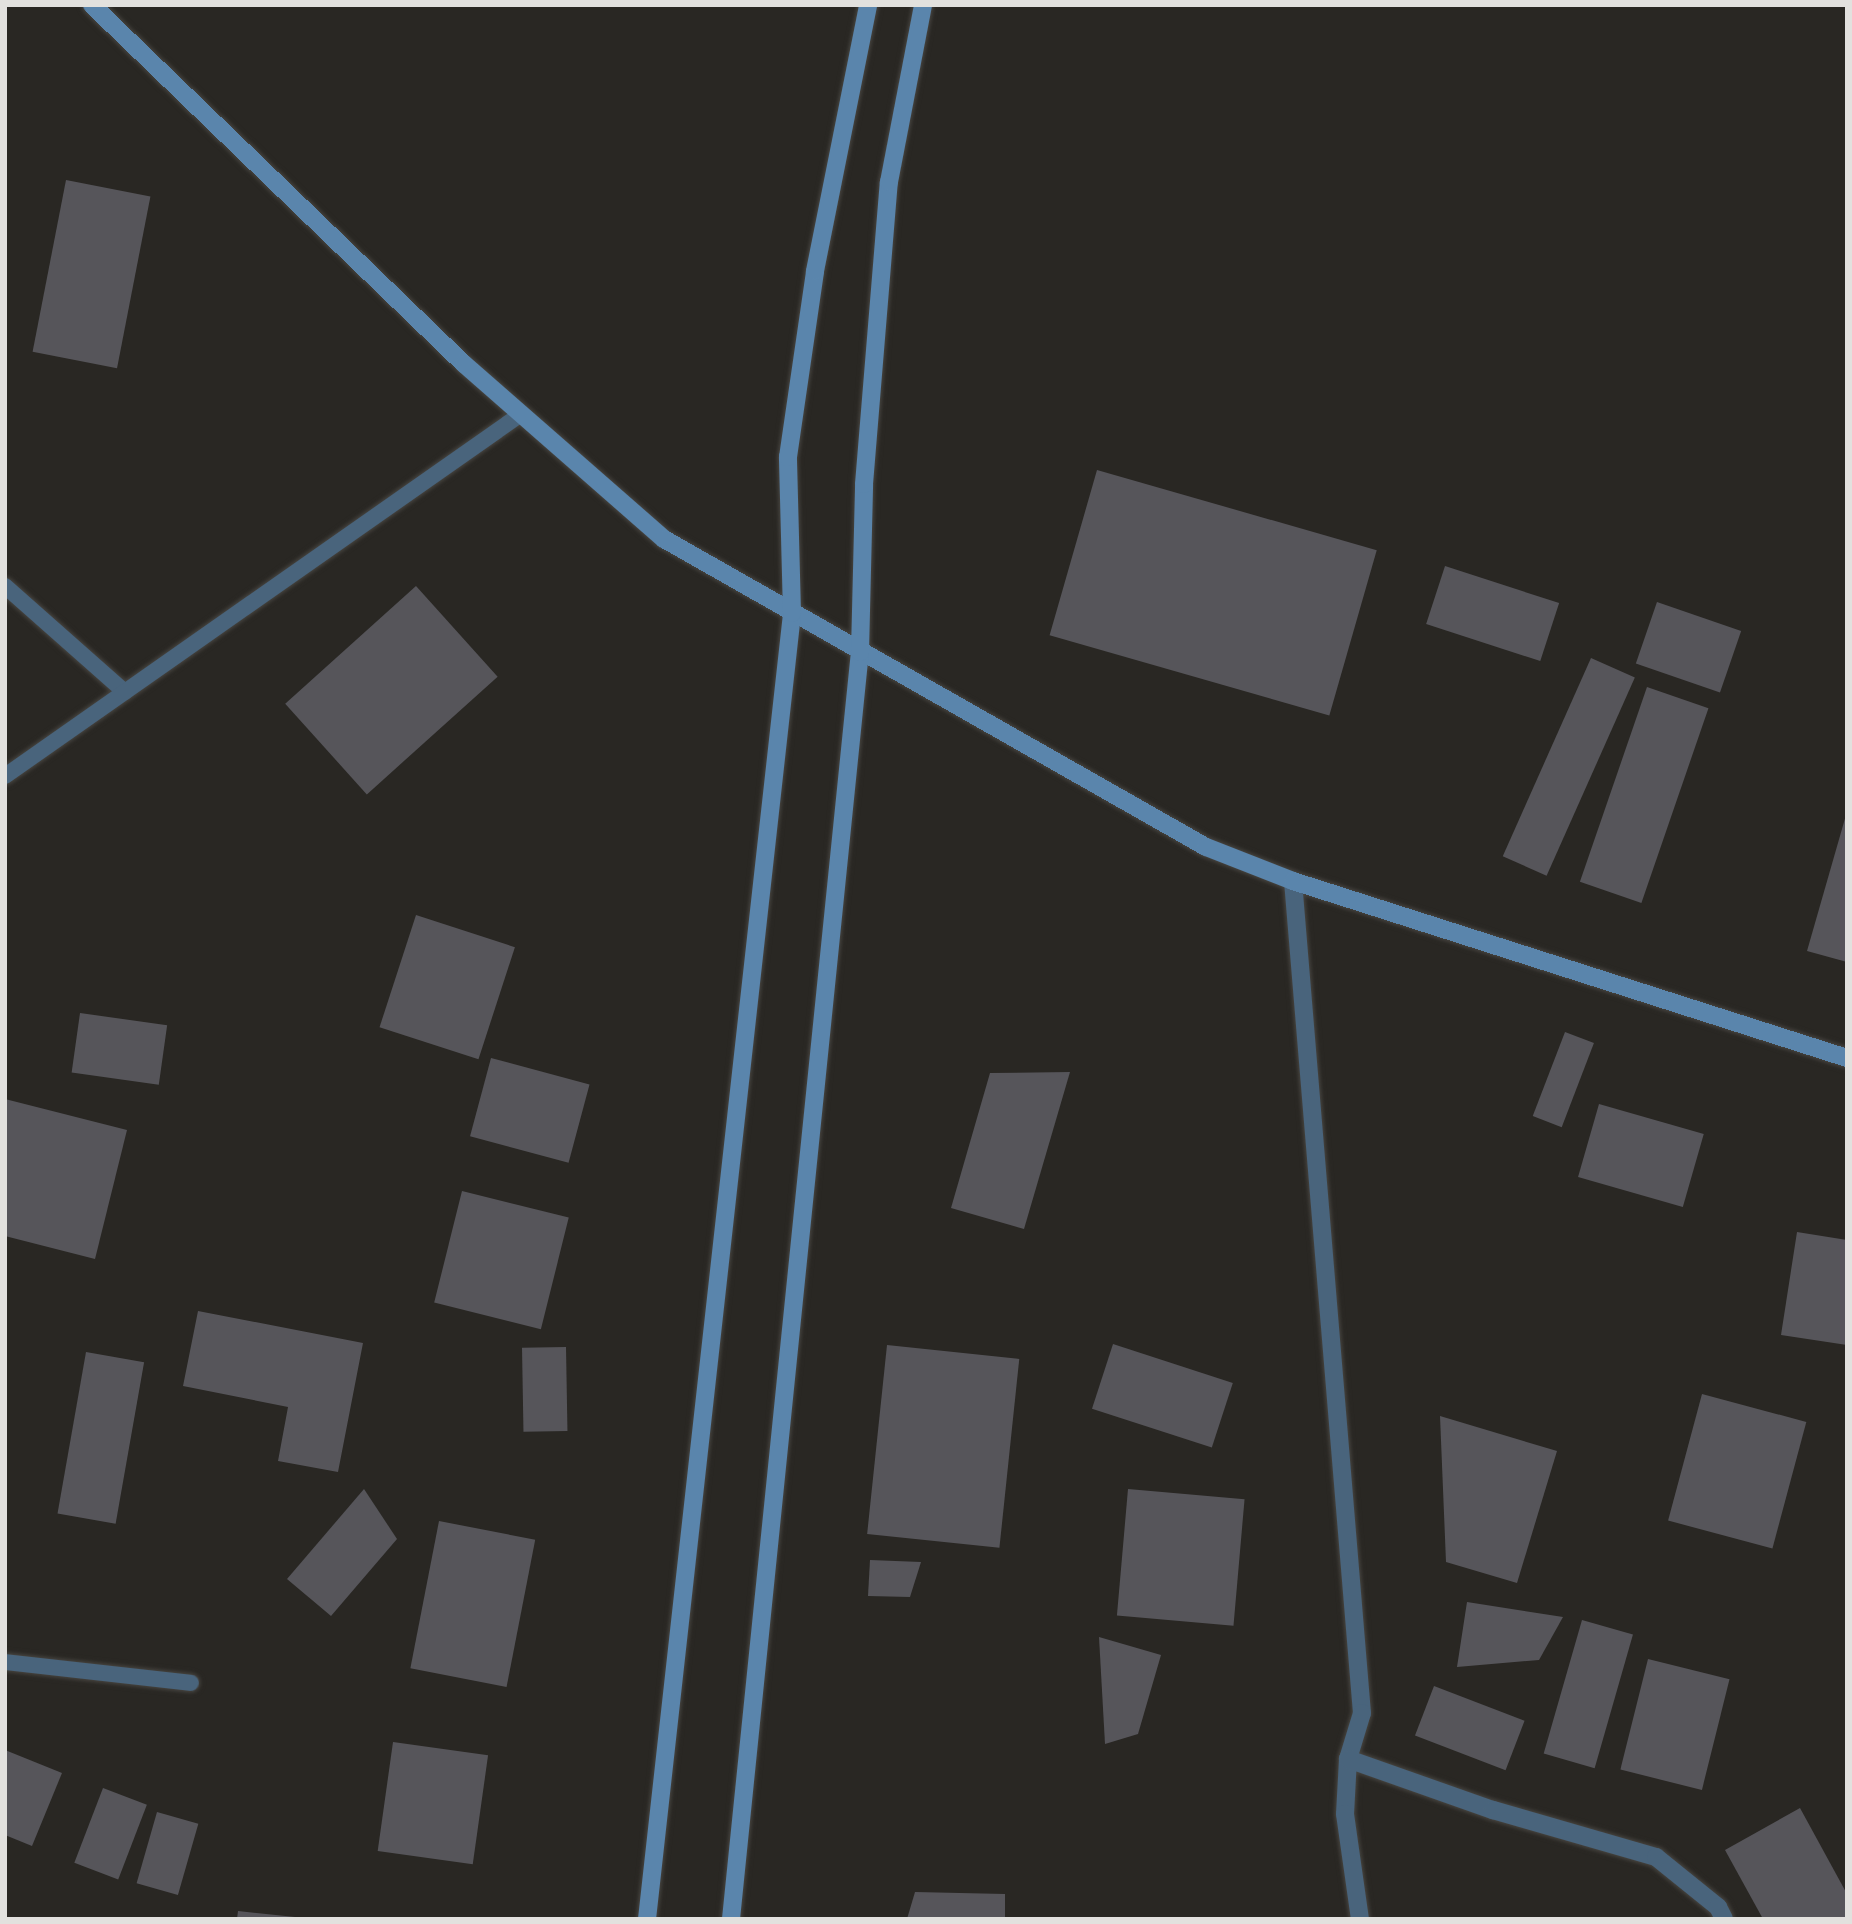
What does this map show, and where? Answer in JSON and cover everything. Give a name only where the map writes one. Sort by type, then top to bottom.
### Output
[{"type":"main road","points":[[92,5],[521,414],[664,539],[1206,847],[1293,881],[1847,1058]]},
{"type":"main road","points":[[646,1919],[792,612],[788,457],[816,271],[868,5]]},
{"type":"main road","points":[[731,1919],[860,652],[864,484],[888,182],[923,5]]},
{"type":"street","points":[[1293,881],[1362,1713],[1348,1759],[1345,1814],[1360,1919]]},
{"type":"street","points":[[1348,1759],[1493,1810],[1656,1857],[1718,1907],[1724,1919]]},
{"type":"lane","points":[[5,776],[521,414]]},
{"type":"lane","points":[[5,586],[125,692]]},
{"type":"lane","points":[[5,1662],[191,1683]]},
{"type":"building","points":[[66,180],[150,196],[117,368],[33,352]]},
{"type":"building","points":[[1097,470],[1377,550],[1329,716],[1050,635]]},
{"type":"building","points":[[1445,566],[1559,603],[1540,661],[1426,624]]},
{"type":"building","points":[[416,586],[498,677],[367,794],[285,704]]},
{"type":"building","points":[[1657,602],[1741,631],[1720,692],[1636,663]]},
{"type":"building","points":[[1591,658],[1635,678],[1547,876],[1503,856]]},
{"type":"building","points":[[1647,687],[1708,708],[1641,903],[1580,882]]},
{"type":"building","points":[[1847,815],[1847,962],[1807,951]]},
{"type":"building","points":[[416,915],[515,947],[478,1059],[380,1027]]},
{"type":"building","points":[[80,1013],[167,1025],[159,1085],[72,1072]]},
{"type":"building","points":[[1565,1032],[1594,1043],[1562,1127],[1533,1116]]},
{"type":"building","points":[[491,1058],[590,1084],[569,1163],[470,1136]]},
{"type":"building","points":[[1070,1072],[1024,1229],[951,1208],[990,1073]]},
{"type":"building","points":[[5,1099],[127,1130],[95,1259],[5,1236]]},
{"type":"building","points":[[1599,1104],[1704,1134],[1683,1207],[1578,1177]]},
{"type":"building","points":[[462,1191],[569,1218],[541,1329],[434,1303]]},
{"type":"building","points":[[1797,1232],[1847,1240],[1847,1345],[1781,1335]]},
{"type":"building","points":[[198,1311],[363,1343],[338,1472],[278,1461],[288,1407],[183,1386]]},
{"type":"building","points":[[1113,1344],[1233,1383],[1212,1448],[1092,1409]]},
{"type":"building","points":[[887,1345],[1019,1359],[999,1548],[867,1534]]},
{"type":"building","points":[[566,1347],[567,1431],[523,1432],[522,1348]]},
{"type":"building","points":[[86,1352],[144,1362],[116,1524],[58,1514]]},
{"type":"building","points":[[1702,1394],[1806,1422],[1772,1548],[1668,1521]]},
{"type":"building","points":[[1440,1416],[1557,1451],[1517,1583],[1446,1562]]},
{"type":"building","points":[[364,1489],[397,1539],[331,1616],[287,1579]]},
{"type":"building","points":[[1128,1489],[1245,1499],[1233,1626],[1117,1616]]},
{"type":"building","points":[[439,1521],[535,1540],[507,1687],[410,1668]]},
{"type":"building","points":[[870,1560],[921,1562],[910,1597],[868,1596]]},
{"type":"building","points":[[1467,1602],[1563,1617],[1539,1660],[1457,1667]]},
{"type":"building","points":[[1582,1620],[1633,1635],[1595,1768],[1544,1754]]},
{"type":"building","points":[[1099,1637],[1161,1655],[1138,1734],[1105,1744]]},
{"type":"building","points":[[1648,1659],[1730,1679],[1702,1790],[1620,1770]]},
{"type":"building","points":[[1434,1686],[1525,1721],[1506,1770],[1415,1735]]},
{"type":"building","points":[[393,1742],[488,1755],[473,1864],[378,1851]]},
{"type":"building","points":[[5,1750],[62,1773],[32,1846],[5,1835]]},
{"type":"building","points":[[103,1788],[147,1805],[118,1880],[74,1863]]},
{"type":"building","points":[[1800,1808],[1847,1894],[1847,1919],[1763,1919],[1725,1850]]},
{"type":"building","points":[[157,1812],[198,1824],[178,1895],[137,1883]]},
{"type":"building","points":[[915,1892],[1005,1894],[1005,1919],[907,1919]]},
{"type":"building","points":[[238,1911],[295,1917],[295,1919],[237,1919]]}]
